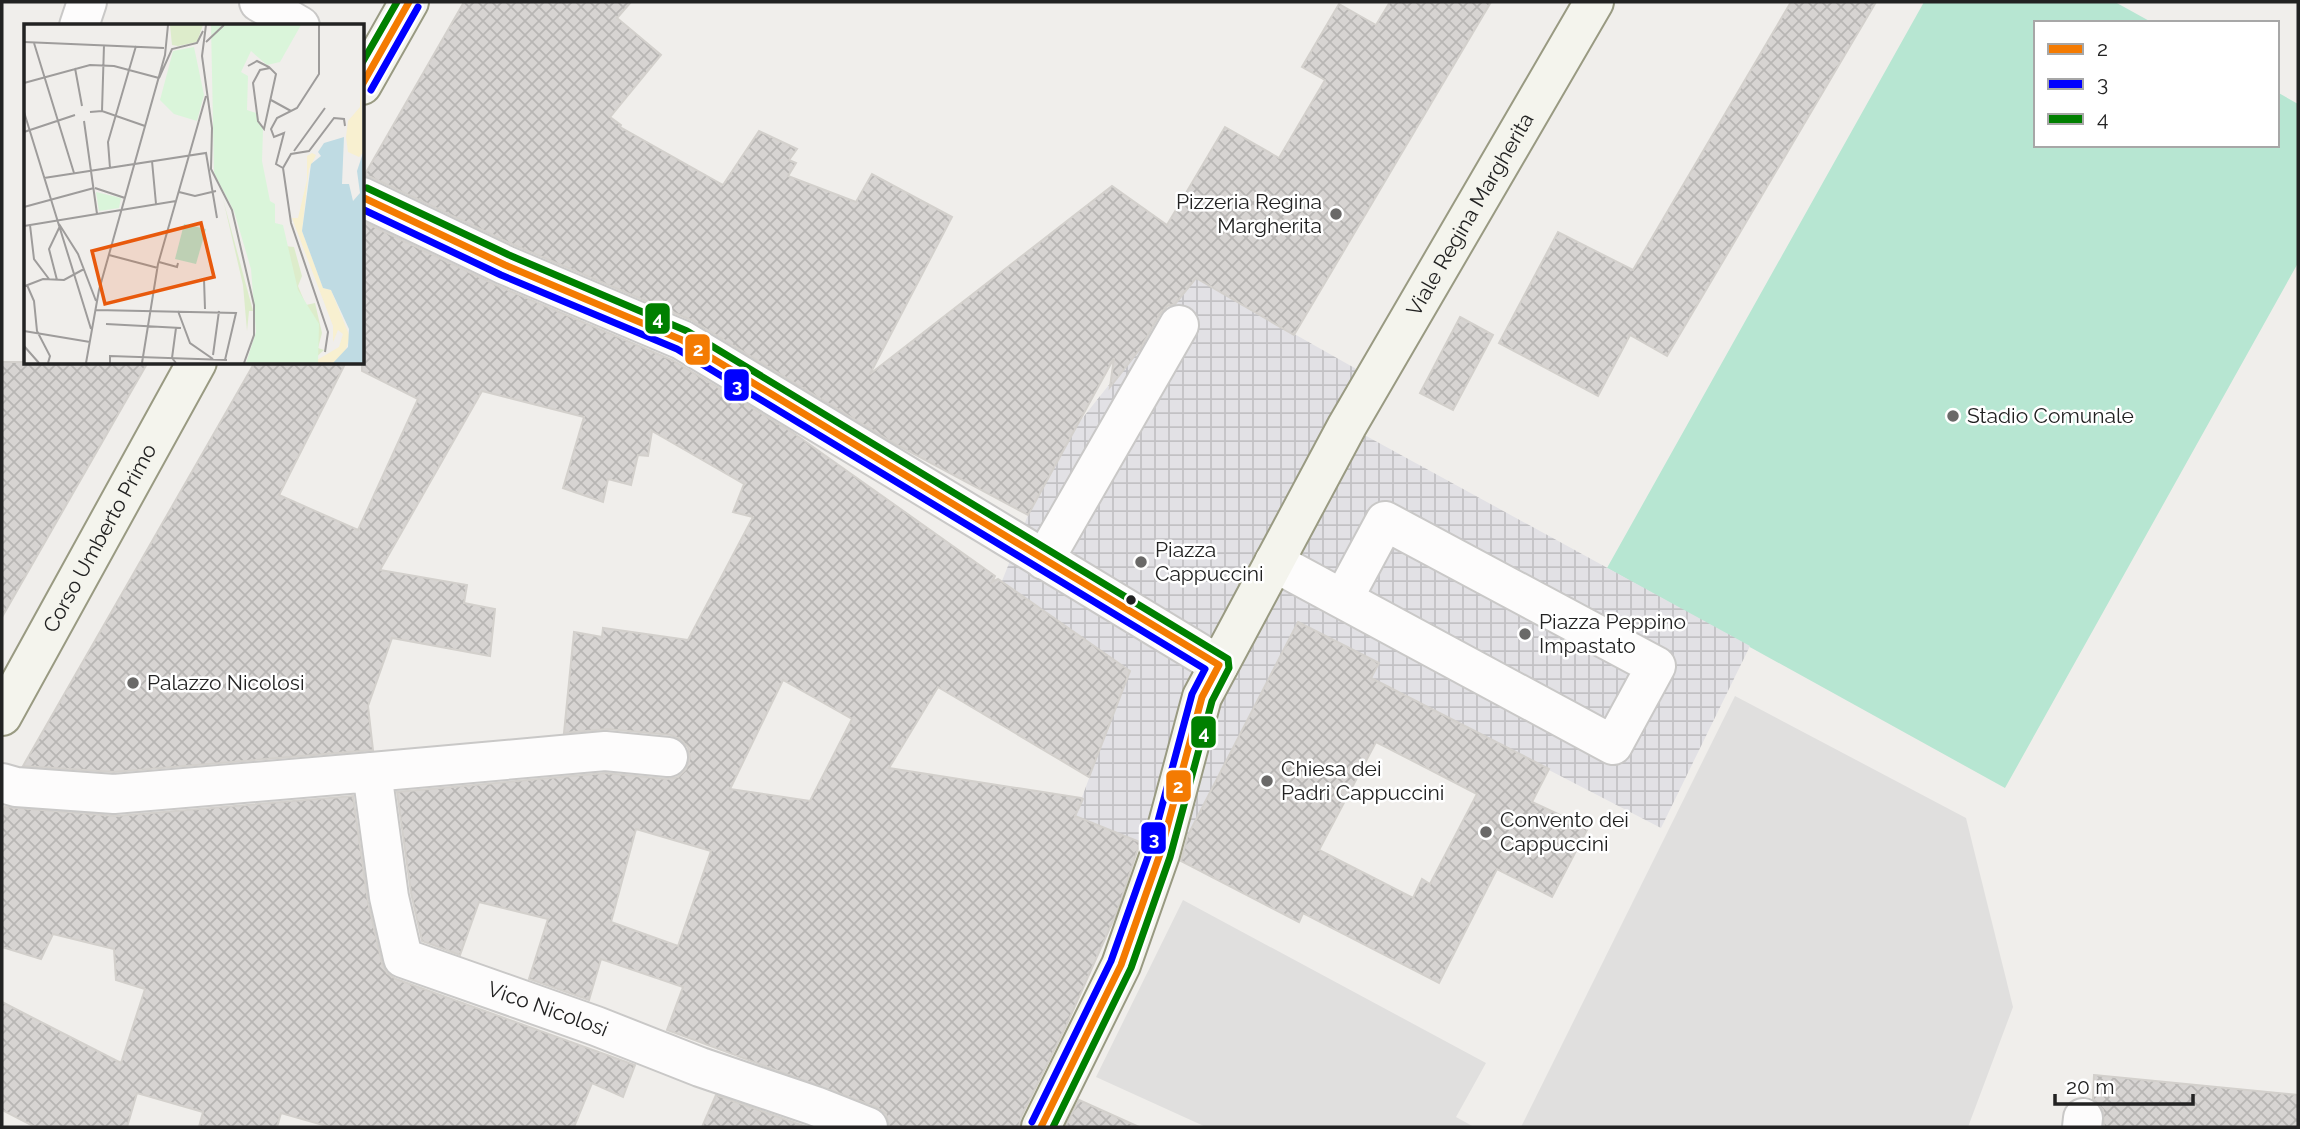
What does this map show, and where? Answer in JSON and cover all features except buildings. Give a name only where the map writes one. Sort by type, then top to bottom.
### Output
[{"type":"street","points":[[80,24],[87,2]]},
{"type":"street","points":[[260,2],[297,24]]},
{"type":"street","points":[[365,73],[410,2]]},
{"type":"street","name":"Viale Regina Margherita","points":[[1041,1127],[1121,965],[1160,854],[1202,697],[1347,426],[1594,2]]},
{"type":"street","points":[[364,198],[505,265],[682,340],[1220,665]]},
{"type":"street","points":[[1031,551],[1179,325]]},
{"type":"street","name":"Corso Umberto Primo","points":[[2,716],[196,364]]},
{"type":"street","points":[[1274,562],[1613,745],[1656,666],[1385,520],[1343,599]]},
{"type":"street","points":[[2,783],[16,787],[114,794],[605,751],[668,757]]},
{"type":"street","name":"Vico Nicolosi","points":[[372,772],[389,897],[403,958],[868,1127]]},
{"type":"green space","name":"Stadio Comunale","points":[[1924,2],[2115,2],[2149,21],[2034,21],[2034,147],[2279,147],[2279,93],[2298,104],[2298,263],[2005,788],[1607,568]]},
{"type":"shaded area","points":[[1198,273],[1218,291],[1374,379],[1348,426],[1750,646],[1661,828],[1371,678],[1378,663],[1298,623],[1176,858],[1075,816],[1129,671],[1002,581],[1028,515],[1077,425]]},
{"type":"shaded area","points":[[1735,696],[1966,818],[2013,1007],[1968,1127],[1521,1127]]},
{"type":"shaded area","points":[[1183,900],[1486,1063],[1456,1117],[1474,1127],[1206,1127],[1096,1077]]},
{"type":"transit line","name":"4","points":[[364,60],[397,2]]},
{"type":"transit line","name":"2","points":[[364,81],[409,2]]},
{"type":"transit line","name":"3","points":[[371,90],[418,7]]},
{"type":"transit line","name":"4","points":[[367,188],[509,255],[687,331],[1228,659],[1229,668],[1212,701],[1170,857],[1131,968],[1053,1127]]},
{"type":"transit line","name":"2","points":[[364,198],[505,265],[682,340],[1219,665],[1202,697],[1160,854],[1121,965],[1041,1127]]},
{"type":"transit line","name":"3","points":[[364,210],[501,275],[677,349],[1205,669],[1192,694],[1150,851],[1111,961],[1032,1122]]},
{"type":"place","name":"Pizzeria Regina Margherita","points":[[1336,214]]},
{"type":"place","name":"Stadio Comunale","points":[[1953,416]]},
{"type":"place","name":"Piazza Cappuccini","points":[[1141,562]]},
{"type":"place","name":"Piazza Peppino Impastato","points":[[1525,634]]},
{"type":"place","name":"Palazzo Nicolosi","points":[[133,683]]},
{"type":"place","name":"Chiesa dei Padri Cappuccini","points":[[1267,781]]},
{"type":"place","name":"Convento dei Cappuccini","points":[[1486,832]]}]
